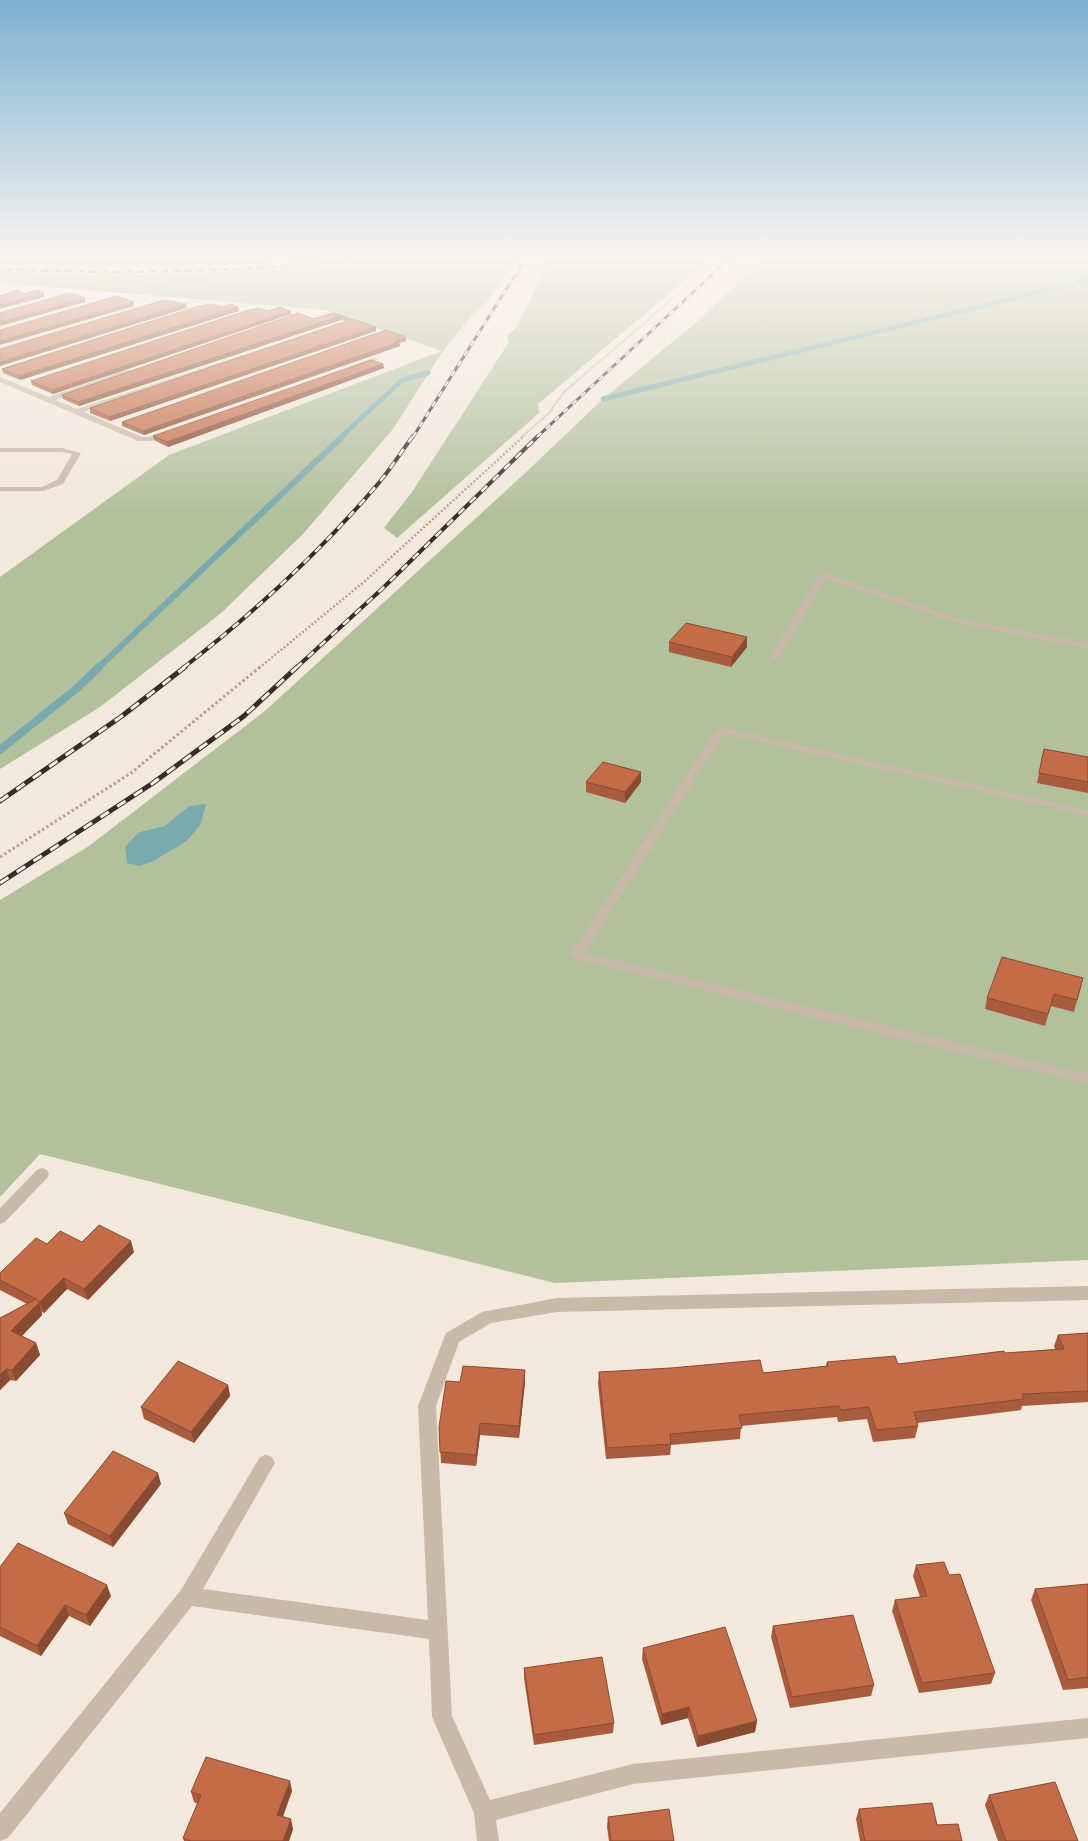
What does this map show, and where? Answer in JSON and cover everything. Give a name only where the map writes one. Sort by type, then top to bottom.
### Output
[{"type":"lane","points":[[79,411],[250,354]]},
{"type":"lane","points":[[347,368],[374,359]]},
{"type":"lane","points":[[50,399],[134,370]]},
{"type":"lane","points":[[0,379],[144,440],[181,428]]},
{"type":"lane","points":[[18,385],[27,382]]},
{"type":"lane","points":[[112,426],[122,422]]},
{"type":"lane","points":[[0,450],[62,450],[77,454],[60,482],[43,490],[0,489]]},
{"type":"lane","points":[[774,658],[824,575],[959,621],[1088,646]]},
{"type":"lane","points":[[1088,813],[721,730],[577,955],[1088,1079]]},
{"type":"lane","points":[[0,1218],[42,1174]]},
{"type":"lane","points":[[488,1841],[485,1812],[442,1717],[427,1406],[452,1338],[488,1317],[557,1305],[1088,1293]]},
{"type":"lane","points":[[0,1830],[188,1596],[266,1463]]},
{"type":"lane","points":[[188,1596],[437,1631]]},
{"type":"lane","points":[[485,1812],[633,1774],[1088,1728]]},
{"type":"path","points":[[0,857],[132,773],[357,587],[550,413],[564,392],[620,344]]},
{"type":"green space","points":[[422,344],[449,344],[393,429],[303,534],[220,614],[100,707],[0,769],[0,577],[169,455],[442,351]]},
{"type":"green space","points":[[508,344],[609,344],[538,404],[539,413],[397,538],[384,528],[412,492]]},
{"type":"green space","points":[[670,344],[1088,344],[1088,1260],[555,1283],[40,1154],[0,1197],[0,900],[89,846],[266,710],[522,476],[603,399]],"holes":[[[189,806],[200,826],[187,841],[154,861],[139,832],[164,826]]]},
{"type":"water","points":[[206,804],[200,826],[187,841],[154,861],[139,866],[127,863],[125,847],[139,832],[164,826],[189,806]]},
{"type":"building","points":[[17,344],[58,344],[0,362],[0,349]]},
{"type":"building","points":[[80,344],[121,344],[19,376],[2,369]]},
{"type":"building","points":[[145,344],[191,344],[52,390],[31,381]]},
{"type":"building","points":[[209,344],[256,344],[78,402],[62,395]]},
{"type":"building","points":[[279,344],[326,344],[109,417],[90,408]]},
{"type":"building","points":[[346,344],[393,344],[143,431],[122,422]]},
{"type":"building","points":[[371,360],[383,364],[167,442],[153,436]]},
{"type":"building","points":[[686,623],[747,637],[732,657],[669,642]]},
{"type":"building","points":[[1044,749],[1088,757],[1088,782],[1039,773]]},
{"type":"building","points":[[603,762],[641,772],[625,792],[586,782]]},
{"type":"building","points":[[1002,957],[1083,978],[1077,1000],[1054,994],[1048,1014],[987,998]]},
{"type":"building","points":[[99,1225],[131,1241],[84,1289],[64,1278],[40,1302],[0,1280],[0,1273],[36,1238],[47,1244],[60,1231],[82,1242]]},
{"type":"building","points":[[36,1299],[39,1303],[11,1331],[36,1343],[12,1370],[6,1369],[0,1375],[0,1318]]},
{"type":"building","points":[[1088,1333],[1088,1391],[1022,1394],[1024,1399],[914,1412],[918,1426],[876,1430],[869,1407],[841,1410],[839,1406],[739,1415],[742,1428],[670,1434],[671,1444],[607,1448],[599,1372],[760,1360],[763,1373],[828,1366],[827,1362],[895,1356],[898,1364],[1004,1351],[1005,1353],[1064,1349],[1058,1335]]},
{"type":"building","points":[[178,1361],[228,1385],[191,1432],[141,1407]]},
{"type":"building","points":[[463,1366],[525,1370],[519,1426],[480,1423],[476,1455],[440,1452],[439,1427],[446,1381],[460,1382]]},
{"type":"building","points":[[113,1451],[158,1473],[110,1536],[64,1513]]},
{"type":"building","points":[[18,1543],[107,1585],[86,1615],[65,1605],[37,1646],[0,1627],[0,1567]]},
{"type":"building","points":[[944,1562],[949,1575],[960,1574],[995,1673],[922,1683],[895,1600],[927,1596],[916,1565]]},
{"type":"building","points":[[1088,1584],[1088,1677],[1068,1680],[1035,1589]]},
{"type":"building","points":[[853,1615],[874,1685],[792,1697],[773,1626]]},
{"type":"building","points":[[725,1627],[757,1721],[698,1736],[689,1707],[662,1714],[643,1648]]},
{"type":"building","points":[[602,1657],[614,1723],[534,1735],[524,1668]]},
{"type":"building","points":[[206,1757],[290,1781],[277,1815],[291,1819],[283,1841],[191,1841],[183,1838],[201,1795],[191,1792]]},
{"type":"building","points":[[1055,1782],[1078,1841],[1006,1841],[989,1795]]},
{"type":"building","points":[[932,1803],[937,1825],[958,1824],[962,1841],[865,1841],[859,1809]]},
{"type":"building","points":[[669,1809],[674,1841],[611,1841],[608,1817]]},
{"type":"waterway","points":[[603,399],[828,344]]},
{"type":"waterway","points":[[341,437],[402,380],[428,373]]},
{"type":"waterway","points":[[98,668],[343,436]]},
{"type":"waterway","points":[[0,750],[76,689],[99,667]]},
{"type":"railway","points":[[413,437],[472,344]]},
{"type":"railway","points":[[537,437],[637,344]]},
{"type":"railway","points":[[183,668],[260,604],[333,534],[377,485],[413,436]]},
{"type":"railway","points":[[296,668],[383,588],[538,436]]},
{"type":"railway","points":[[0,801],[122,716],[185,667]]},
{"type":"railway","points":[[0,883],[153,783],[244,716],[297,667]]}]
